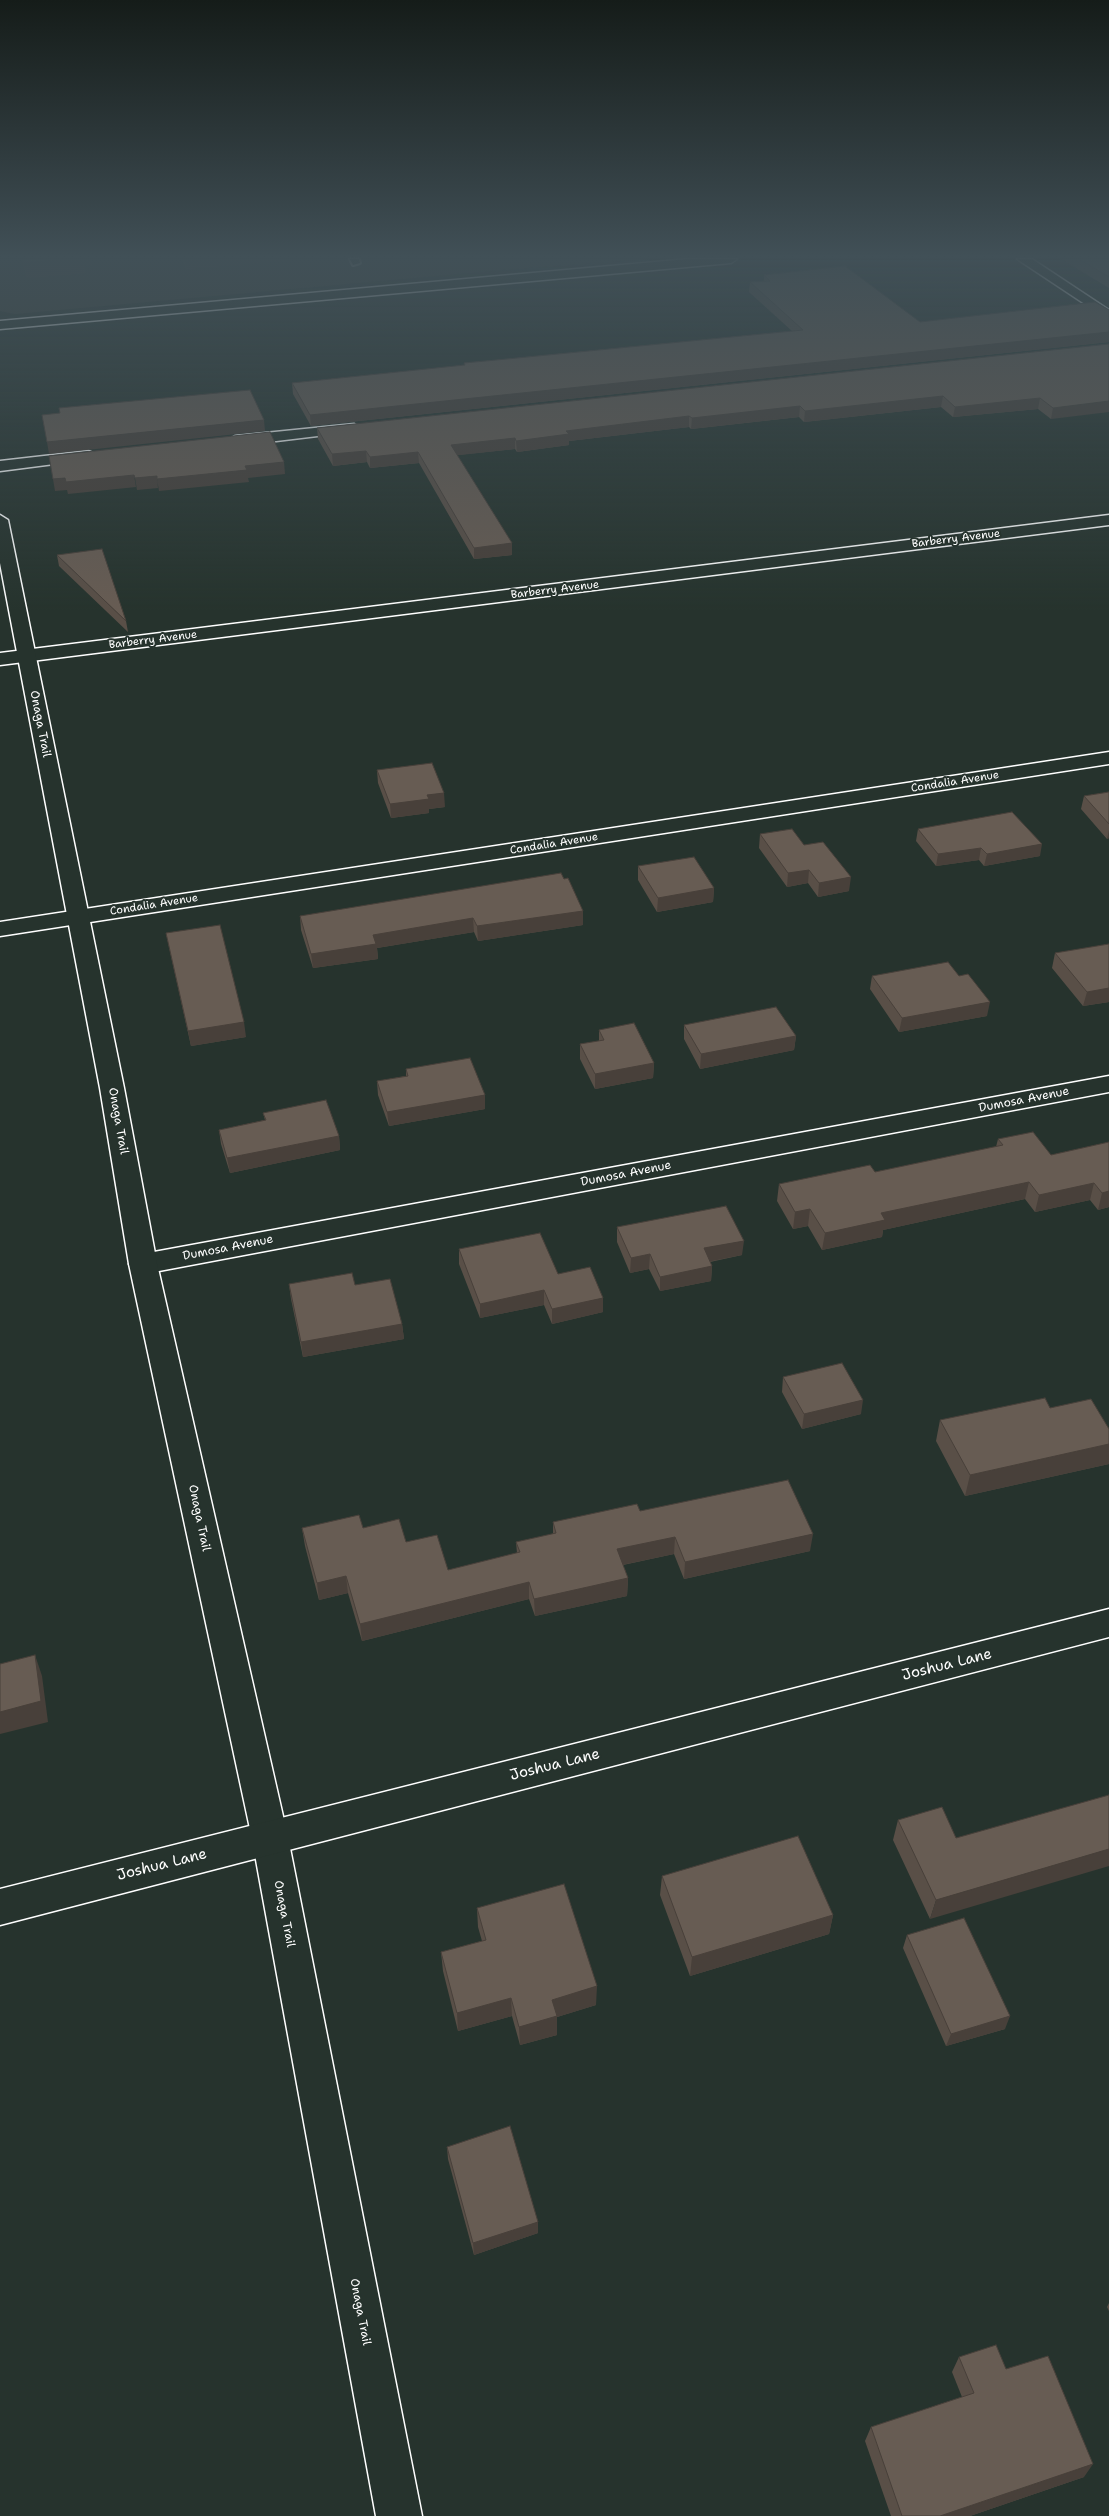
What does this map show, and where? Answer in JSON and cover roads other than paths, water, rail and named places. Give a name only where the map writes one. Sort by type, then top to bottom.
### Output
[{"type":"street","points":[[219,442],[367,427]]},
{"type":"street","points":[[0,466],[100,455]]},
{"type":"street","name":"Onaga Trail","points":[[0,520],[144,1264],[270,1838],[399,2516]]},
{"type":"street","name":"Barberry Avenue","points":[[0,659],[1109,520]]},
{"type":"street","name":"Condalia Avenue","points":[[0,929],[1109,758]]},
{"type":"street","name":"Dumosa Avenue","points":[[144,1264],[1109,1084]]},
{"type":"street","name":"Joshua Lane","points":[[0,1907],[1109,1623]]}]
